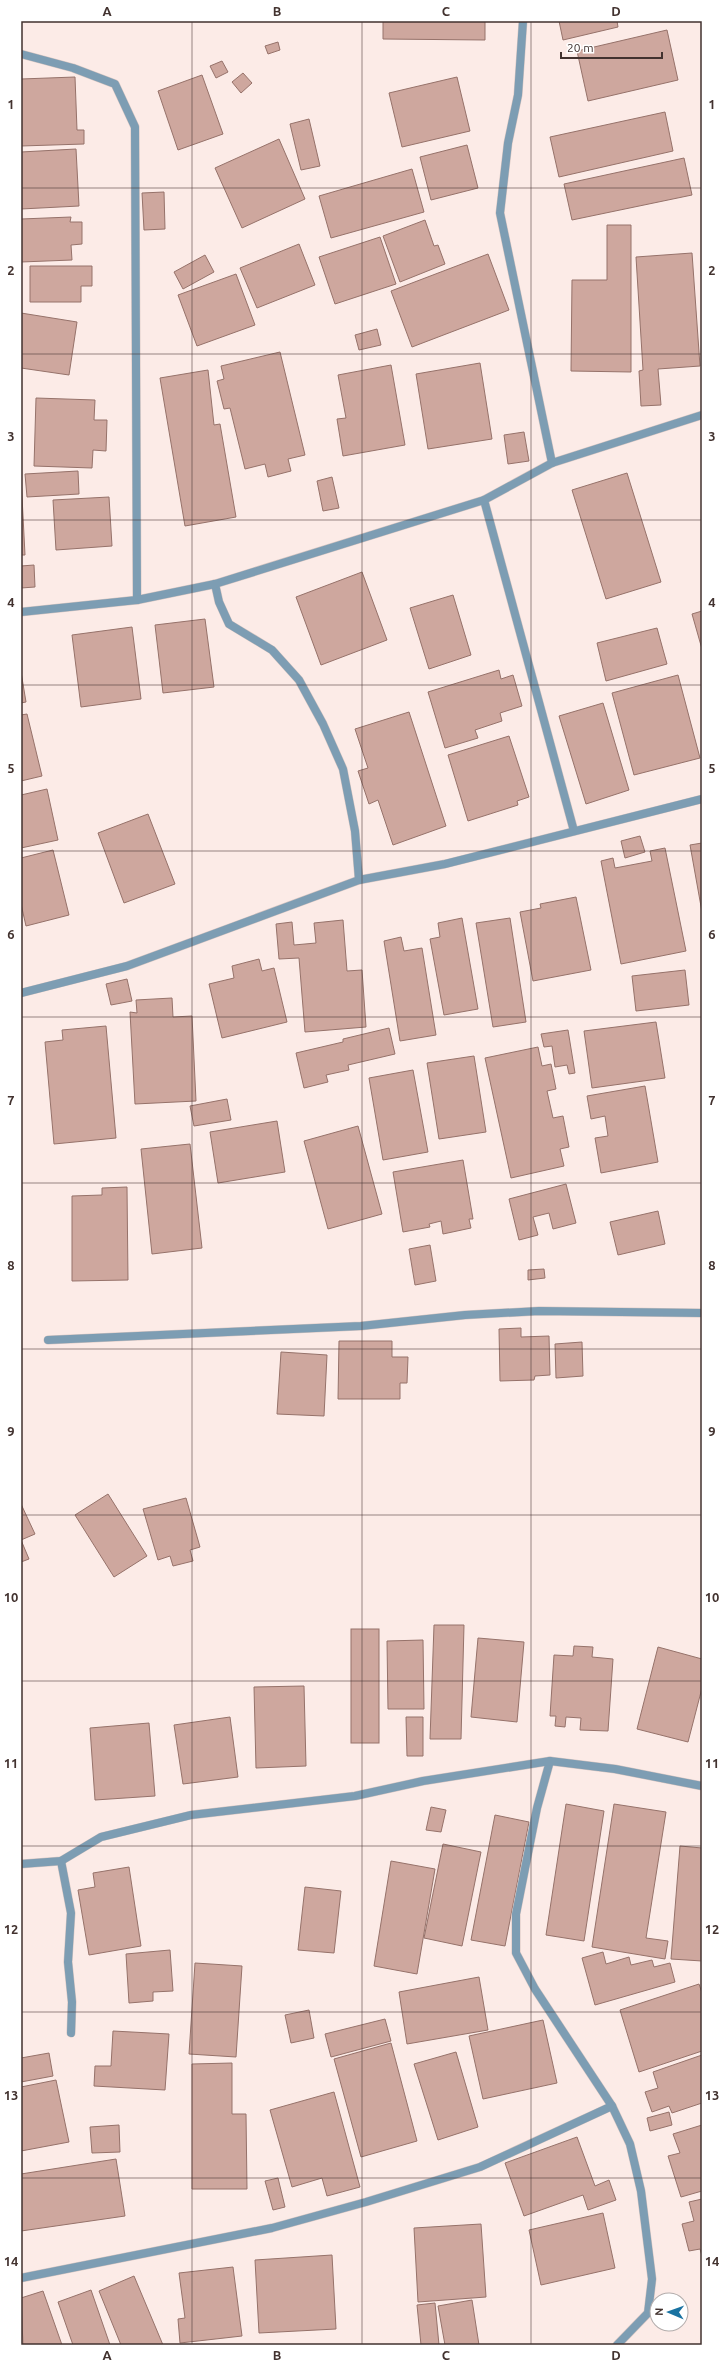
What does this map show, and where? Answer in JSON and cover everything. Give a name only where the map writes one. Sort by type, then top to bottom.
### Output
[{"type":"street","points":[[523,21],[518,95],[508,143],[500,213],[552,463]]},
{"type":"street","points":[[21,54],[73,68],[115,84],[135,127],[137,600]]},
{"type":"street","points":[[21,612],[137,600],[215,584],[484,500],[552,463],[702,415]]},
{"type":"street","points":[[484,500],[574,831]]},
{"type":"street","points":[[215,584],[219,602],[229,624],[272,650],[298,680],[323,724],[344,769],[355,832],[359,880]]},
{"type":"street","points":[[21,993],[126,966],[359,880],[445,864],[702,799]]},
{"type":"street","points":[[48,1340],[361,1326],[465,1315],[539,1311],[702,1313]]},
{"type":"street","points":[[550,1761],[537,1808],[516,1914],[516,1953],[535,1989],[612,2106],[630,2144],[641,2191],[652,2279],[648,2313],[617,2345]]},
{"type":"street","points":[[21,1864],[61,1861],[100,1837],[191,1815],[355,1796],[423,1781],[550,1761],[615,1769],[702,1786]]},
{"type":"street","points":[[61,1861],[70,1913],[68,1962],[72,2002],[71,2033]]},
{"type":"street","points":[[21,2278],[272,2228],[366,2202],[480,2167],[612,2106]]},
{"type":"building","points":[[383,21],[485,21],[485,40],[383,39]]},
{"type":"building","points":[[559,21],[617,21],[618,27],[563,40]]},
{"type":"building","points":[[667,30],[678,80],[588,101],[577,51]]},
{"type":"building","points":[[278,42],[280,50],[268,54],[265,46]]},
{"type":"building","points":[[222,61],[228,72],[216,78],[210,66]]},
{"type":"building","points":[[243,73],[252,83],[241,93],[232,82]]},
{"type":"building","points":[[202,75],[223,134],[178,150],[158,91]]},
{"type":"building","points":[[75,77],[77,130],[84,130],[84,144],[21,146],[21,79]]},
{"type":"building","points":[[457,77],[470,131],[402,147],[389,93]]},
{"type":"building","points":[[665,112],[673,151],[559,177],[550,137]]},
{"type":"building","points":[[309,119],[320,166],[301,170],[290,124]]},
{"type":"building","points":[[279,139],[305,199],[242,228],[215,168]]},
{"type":"building","points":[[467,145],[478,188],[431,200],[420,157]]},
{"type":"building","points":[[76,149],[79,206],[21,209],[21,152]]},
{"type":"building","points":[[684,158],[692,195],[572,220],[564,184]]},
{"type":"building","points":[[412,169],[424,212],[331,238],[319,196]]},
{"type":"building","points":[[164,192],[165,229],[144,230],[142,193]]},
{"type":"building","points":[[71,217],[70,222],[82,222],[82,244],[71,245],[72,260],[21,262],[21,219]]},
{"type":"building","points":[[425,220],[434,246],[438,245],[445,264],[400,282],[383,236]]},
{"type":"building","points":[[607,225],[631,225],[631,372],[571,371],[572,280],[607,280]]},
{"type":"building","points":[[380,237],[396,284],[335,304],[319,257]]},
{"type":"building","points":[[299,244],[315,285],[257,308],[240,268]]},
{"type":"building","points":[[692,253],[700,366],[658,369],[661,405],[641,406],[639,371],[643,370],[636,257]]},
{"type":"building","points":[[488,254],[509,310],[412,347],[391,291]]},
{"type":"building","points":[[205,255],[214,272],[183,289],[174,272]]},
{"type":"building","points":[[30,266],[92,266],[92,286],[81,286],[81,302],[30,302]]},
{"type":"building","points":[[236,274],[255,325],[197,346],[178,295]]},
{"type":"building","points":[[21,313],[77,322],[69,375],[21,368]]},
{"type":"building","points":[[377,329],[381,345],[359,350],[355,335]]},
{"type":"building","points":[[280,352],[305,455],[288,459],[291,471],[268,477],[265,464],[245,469],[230,408],[224,409],[217,381],[224,379],[221,366]]},
{"type":"building","points":[[480,363],[492,439],[428,449],[416,374]]},
{"type":"building","points":[[391,365],[405,445],[343,456],[337,419],[346,418],[338,375]]},
{"type":"building","points":[[208,370],[214,425],[220,424],[236,517],[185,526],[160,378]]},
{"type":"building","points":[[36,398],[95,400],[94,420],[107,420],[106,451],[93,450],[92,468],[34,466]]},
{"type":"building","points":[[524,432],[529,461],[508,464],[504,435]]},
{"type":"building","points":[[78,471],[79,494],[27,497],[25,474]]},
{"type":"building","points":[[627,473],[661,582],[606,599],[572,490]]},
{"type":"building","points":[[21,477],[25,555],[21,555]]},
{"type":"building","points":[[332,477],[339,508],[323,511],[317,481]]},
{"type":"building","points":[[109,497],[112,546],[56,550],[53,500]]},
{"type":"building","points":[[34,565],[35,587],[21,588],[21,566]]},
{"type":"building","points":[[362,572],[387,640],[321,665],[296,597]]},
{"type":"building","points":[[453,595],[471,655],[429,669],[410,608]]},
{"type":"building","points":[[702,611],[702,649],[692,614]]},
{"type":"building","points":[[205,619],[214,687],[163,693],[155,625]]},
{"type":"building","points":[[132,627],[141,699],[81,707],[72,635]]},
{"type":"building","points":[[657,628],[667,664],[606,681],[597,643]]},
{"type":"building","points":[[499,670],[501,679],[513,675],[522,706],[500,713],[502,721],[475,730],[478,738],[445,748],[428,692]]},
{"type":"building","points":[[21,672],[26,702],[21,703]]},
{"type":"building","points":[[678,675],[700,758],[634,775],[612,693]]},
{"type":"building","points":[[603,703],[629,790],[586,804],[559,716]]},
{"type":"building","points":[[409,712],[446,826],[393,845],[378,800],[369,804],[358,771],[368,768],[355,729]]},
{"type":"building","points":[[27,714],[42,776],[21,781],[21,715]]},
{"type":"building","points":[[509,736],[529,797],[517,801],[518,805],[468,821],[448,755]]},
{"type":"building","points":[[47,789],[58,840],[21,848],[21,795]]},
{"type":"building","points":[[148,814],[175,884],[124,903],[98,833]]},
{"type":"building","points":[[640,836],[645,852],[625,858],[621,841]]},
{"type":"building","points":[[702,843],[702,912],[690,845]]},
{"type":"building","points":[[665,848],[686,951],[621,964],[601,861],[613,858],[615,868],[652,861],[650,851]]},
{"type":"building","points":[[53,850],[69,915],[26,926],[21,904],[21,858]]},
{"type":"building","points":[[576,897],[591,970],[533,981],[520,912],[541,908],[540,904]]},
{"type":"building","points":[[462,918],[478,1009],[444,1015],[430,939],[440,937],[438,923]]},
{"type":"building","points":[[510,918],[526,1022],[493,1027],[476,923]]},
{"type":"building","points":[[343,920],[347,971],[362,970],[366,1027],[305,1032],[299,958],[279,959],[276,924],[292,922],[294,945],[316,943],[314,923]]},
{"type":"building","points":[[401,937],[404,951],[422,948],[436,1035],[400,1041],[384,941]]},
{"type":"building","points":[[259,959],[262,971],[274,968],[287,1022],[222,1038],[209,984],[234,978],[232,966]]},
{"type":"building","points":[[685,970],[689,1005],[636,1011],[632,976]]},
{"type":"building","points":[[127,979],[132,1001],[111,1005],[106,984]]},
{"type":"building","points":[[172,998],[173,1017],[192,1016],[196,1101],[135,1104],[130,1012],[137,1013],[136,1000]]},
{"type":"building","points":[[656,1022],[665,1078],[592,1088],[584,1031]]},
{"type":"building","points":[[106,1026],[116,1138],[54,1144],[45,1042],[63,1040],[62,1030]]},
{"type":"building","points":[[389,1028],[395,1054],[348,1065],[349,1070],[326,1075],[328,1082],[304,1088],[296,1053],[343,1042],[343,1039]]},
{"type":"building","points":[[568,1030],[575,1073],[569,1074],[567,1065],[555,1067],[552,1046],[544,1047],[541,1034]]},
{"type":"building","points":[[538,1047],[542,1066],[551,1064],[556,1089],[547,1091],[553,1118],[563,1116],[569,1147],[560,1149],[564,1166],[511,1178],[485,1058]]},
{"type":"building","points":[[474,1056],[486,1132],[439,1139],[427,1063]]},
{"type":"building","points":[[413,1070],[428,1152],[383,1160],[369,1078]]},
{"type":"building","points":[[645,1086],[658,1162],[601,1173],[595,1138],[608,1136],[605,1116],[591,1119],[587,1096]]},
{"type":"building","points":[[227,1099],[231,1120],[194,1126],[190,1106]]},
{"type":"building","points":[[277,1121],[285,1172],[218,1183],[210,1132]]},
{"type":"building","points":[[358,1126],[382,1214],[328,1229],[304,1141]]},
{"type":"building","points":[[190,1144],[202,1248],[152,1254],[141,1149]]},
{"type":"building","points":[[463,1160],[473,1219],[469,1219],[471,1228],[443,1234],[441,1221],[429,1224],[430,1227],[403,1232],[393,1172]]},
{"type":"building","points":[[566,1184],[576,1223],[553,1229],[549,1213],[533,1217],[538,1235],[519,1240],[509,1199]]},
{"type":"building","points":[[127,1187],[128,1280],[72,1281],[72,1196],[102,1195],[102,1188]]},
{"type":"building","points":[[658,1211],[665,1244],[618,1255],[610,1222]]},
{"type":"building","points":[[430,1245],[436,1281],[415,1285],[409,1249]]},
{"type":"building","points":[[544,1269],[545,1278],[528,1280],[528,1270]]},
{"type":"building","points":[[521,1328],[521,1337],[549,1336],[550,1375],[535,1376],[534,1380],[500,1381],[499,1329]]},
{"type":"building","points":[[339,1341],[392,1341],[392,1357],[408,1357],[407,1383],[400,1383],[400,1399],[338,1399]]},
{"type":"building","points":[[582,1342],[583,1376],[556,1378],[555,1344]]},
{"type":"building","points":[[281,1352],[327,1355],[324,1416],[277,1414]]},
{"type":"building","points":[[108,1494],[147,1556],[114,1577],[75,1515]]},
{"type":"building","points":[[186,1498],[200,1547],[190,1550],[193,1561],[173,1566],[170,1556],[158,1560],[143,1509]]},
{"type":"building","points":[[21,1504],[35,1534],[21,1540]]},
{"type":"building","points":[[21,1540],[29,1559],[21,1562]]},
{"type":"building","points":[[434,1625],[464,1625],[461,1739],[430,1739]]},
{"type":"building","points":[[351,1629],[379,1629],[379,1743],[351,1743]]},
{"type":"building","points":[[478,1638],[524,1642],[517,1722],[471,1717]]},
{"type":"building","points":[[423,1640],[424,1709],[388,1709],[387,1641]]},
{"type":"building","points":[[574,1646],[593,1647],[592,1657],[613,1659],[608,1731],[580,1730],[581,1718],[566,1717],[565,1727],[555,1726],[556,1716],[550,1716],[554,1655],[573,1656]]},
{"type":"building","points":[[658,1647],[702,1659],[702,1688],[688,1742],[637,1729]]},
{"type":"building","points":[[304,1686],[306,1766],[256,1768],[254,1687]]},
{"type":"building","points":[[230,1717],[238,1777],[183,1784],[174,1725]]},
{"type":"building","points":[[406,1717],[423,1717],[423,1756],[407,1756]]},
{"type":"building","points":[[149,1723],[155,1796],[95,1800],[90,1728]]},
{"type":"building","points":[[566,1804],[604,1811],[584,1941],[546,1935]]},
{"type":"building","points":[[614,1804],[666,1812],[646,1938],[668,1941],[665,1959],[592,1947]]},
{"type":"building","points":[[431,1807],[446,1810],[441,1832],[426,1830]]},
{"type":"building","points":[[495,1815],[529,1822],[505,1946],[471,1940]]},
{"type":"building","points":[[443,1844],[481,1852],[462,1946],[424,1938]]},
{"type":"building","points":[[680,1846],[702,1848],[702,1961],[671,1959]]},
{"type":"building","points":[[391,1861],[435,1869],[417,1974],[374,1966]]},
{"type":"building","points":[[129,1867],[141,1946],[89,1955],[78,1890],[95,1887],[93,1873]]},
{"type":"building","points":[[305,1887],[341,1891],[334,1953],[298,1950]]},
{"type":"building","points":[[170,1950],[173,1991],[153,1992],[153,2001],[129,2003],[126,1954]]},
{"type":"building","points":[[603,1952],[606,1964],[629,1957],[631,1965],[652,1960],[654,1967],[670,1963],[675,1982],[595,2005],[582,1958]]},
{"type":"building","points":[[195,1963],[242,1966],[236,2057],[189,2054]]},
{"type":"building","points":[[479,1977],[488,2030],[407,2044],[399,1992]]},
{"type":"building","points":[[699,1984],[702,1993],[702,2051],[639,2072],[620,2010]]},
{"type":"building","points":[[309,2010],[314,2038],[291,2043],[285,2015]]},
{"type":"building","points":[[385,2019],[391,2041],[331,2057],[325,2034]]},
{"type":"building","points":[[543,2020],[557,2083],[483,2099],[469,2036]]},
{"type":"building","points":[[113,2031],[169,2034],[165,2090],[94,2086],[95,2066],[111,2066]]},
{"type":"building","points":[[391,2043],[417,2141],[361,2157],[334,2059]]},
{"type":"building","points":[[456,2052],[478,2127],[438,2140],[414,2064]]},
{"type":"building","points":[[49,2053],[53,2076],[21,2082],[21,2058]]},
{"type":"building","points":[[702,2055],[702,2103],[672,2113],[669,2106],[652,2112],[645,2092],[658,2088],[653,2072]]},
{"type":"building","points":[[232,2063],[232,2114],[246,2114],[247,2189],[192,2189],[192,2064]]},
{"type":"building","points":[[56,2080],[69,2142],[21,2151],[21,2087]]},
{"type":"building","points":[[334,2092],[360,2187],[327,2196],[322,2178],[292,2187],[270,2110]]},
{"type":"building","points":[[669,2112],[672,2125],[650,2131],[647,2118]]},
{"type":"building","points":[[119,2125],[120,2152],[92,2153],[90,2127]]},
{"type":"building","points":[[702,2125],[702,2191],[681,2197],[668,2156],[680,2153],[673,2134]]},
{"type":"building","points":[[577,2137],[595,2186],[609,2180],[616,2200],[588,2210],[583,2195],[524,2216],[505,2163]]},
{"type":"building","points":[[116,2159],[125,2216],[21,2231],[21,2174]]},
{"type":"building","points":[[278,2178],[285,2207],[273,2210],[265,2181]]},
{"type":"building","points":[[702,2199],[702,2256],[700,2249],[689,2251],[682,2224],[694,2221],[689,2202]]},
{"type":"building","points":[[603,2213],[615,2268],[541,2285],[529,2230]]},
{"type":"building","points":[[481,2224],[486,2297],[418,2302],[414,2228]]},
{"type":"building","points":[[332,2255],[336,2329],[259,2333],[255,2260]]},
{"type":"building","points":[[233,2267],[242,2336],[180,2343],[178,2319],[185,2318],[179,2273]]},
{"type":"building","points":[[134,2276],[163,2345],[121,2345],[99,2291]]},
{"type":"building","points":[[91,2290],[110,2345],[73,2345],[58,2302]]},
{"type":"building","points":[[43,2291],[62,2345],[23,2345],[21,2298]]},
{"type":"building","points":[[472,2300],[479,2345],[445,2345],[438,2306]]},
{"type":"building","points":[[435,2303],[439,2345],[421,2345],[417,2305]]}]
